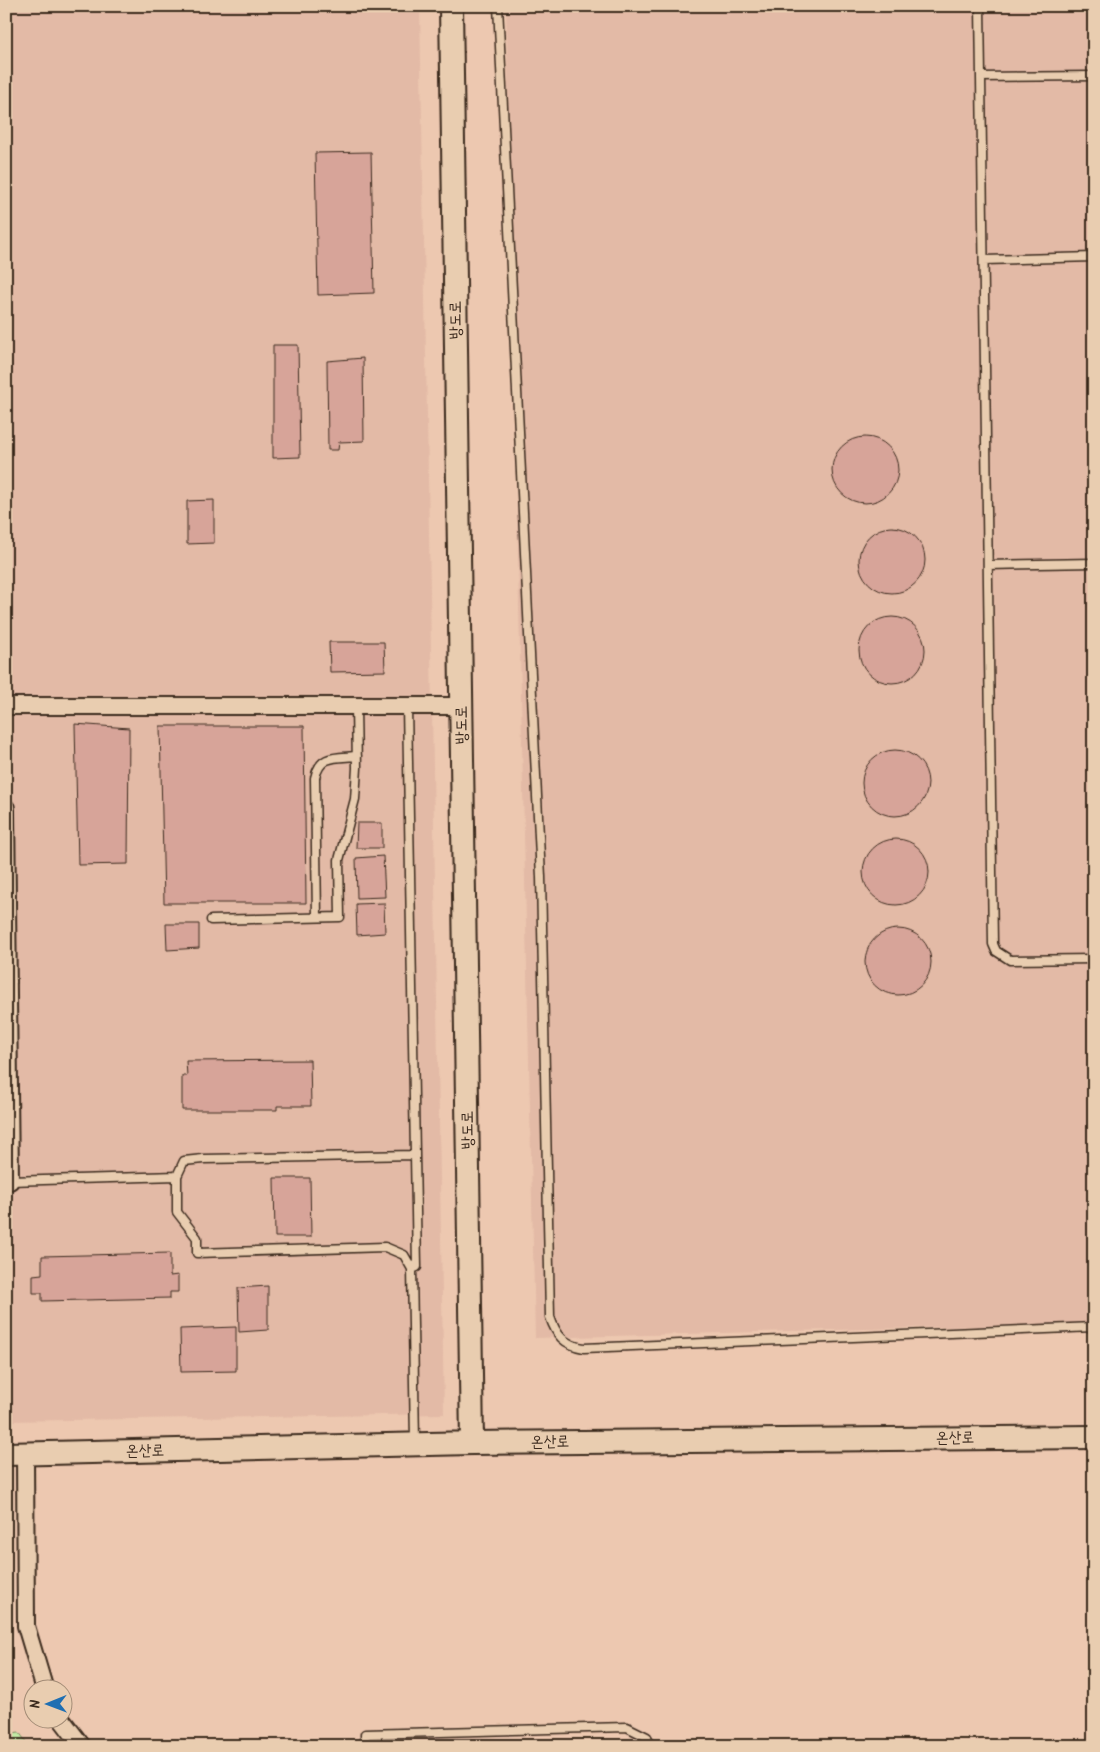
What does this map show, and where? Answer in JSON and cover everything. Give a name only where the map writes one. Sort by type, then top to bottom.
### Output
[{"type":"street","name":"방도로","points":[[451,6],[472,1443]]},
{"type":"street","points":[[6,706],[462,706]]},
{"type":"street","points":[[6,808],[8,1181]]},
{"type":"street","name":"온산로","points":[[16,1454],[472,1443],[1094,1436]]},
{"type":"street","points":[[16,1454],[26,1626],[41,1680]]},
{"type":"street","points":[[70,1730],[82,1746]]},
{"type":"lane","points":[[498,6],[541,877],[550,1317],[554,1330],[563,1341],[584,1348],[1094,1328]]},
{"type":"lane","points":[[980,6],[993,944],[996,951],[1010,960],[1094,959]]},
{"type":"lane","points":[[981,77],[1094,76]]},
{"type":"lane","points":[[984,260],[1094,257]]},
{"type":"lane","points":[[988,565],[1094,563]]},
{"type":"lane","points":[[210,920],[340,917],[339,860],[355,799],[357,756],[356,706]]},
{"type":"lane","points":[[407,706],[417,1267],[412,1269]]},
{"type":"lane","points":[[317,917],[315,778],[318,767],[325,760],[357,756]]},
{"type":"lane","points":[[415,1155],[203,1159],[184,1161],[177,1176],[177,1212],[197,1238],[197,1253],[385,1247],[404,1255],[412,1269],[415,1445]]},
{"type":"lane","points":[[8,1181],[177,1176]]},
{"type":"lane","points":[[365,1746],[365,1734],[627,1727],[647,1738],[649,1746]]},
{"type":"shaded area","points":[[6,6],[420,6],[444,1414],[6,1421]]},
{"type":"shaded area","points":[[506,6],[1094,6],[1094,1323],[535,1338]]},
{"type":"green space","points":[[19,1732],[29,1746],[6,1746],[6,1734]]},
{"type":"building","points":[[371,152],[374,293],[318,295],[315,153]]},
{"type":"building","points":[[273,345],[298,345],[300,457],[273,458]]},
{"type":"building","points":[[363,358],[364,441],[339,442],[338,450],[328,450],[327,361]]},
{"type":"building","points":[[865,437],[878,439],[893,452],[896,457],[898,470],[896,483],[883,498],[878,501],[865,503],[852,501],[837,488],[834,483],[832,470],[834,457],[847,442],[852,439]]},
{"type":"building","points":[[214,500],[214,543],[187,544],[187,501]]},
{"type":"building","points":[[892,527],[905,529],[915,537],[923,547],[925,560],[923,573],[915,583],[905,591],[892,593],[879,591],[869,583],[861,573],[859,560],[861,547],[869,537],[879,529]]},
{"type":"building","points":[[892,617],[905,619],[915,627],[923,637],[925,650],[923,663],[915,673],[905,681],[892,683],[879,681],[869,673],[861,663],[859,650],[861,637],[869,627],[879,619]]},
{"type":"building","points":[[329,642],[384,642],[385,671],[330,672]]},
{"type":"building","points":[[75,724],[129,728],[128,864],[78,865]]},
{"type":"building","points":[[160,726],[304,726],[306,903],[164,903]]},
{"type":"building","points":[[895,750],[908,752],[918,760],[926,770],[928,783],[926,796],[918,806],[908,814],[895,816],[882,814],[872,806],[864,796],[862,783],[864,770],[872,760],[882,752]]},
{"type":"building","points":[[357,823],[382,823],[382,848],[356,848]]},
{"type":"building","points":[[896,839],[909,841],[924,854],[927,859],[929,872],[927,885],[914,900],[909,903],[896,905],[883,903],[868,890],[865,885],[863,872],[865,859],[878,844],[883,841]]},
{"type":"building","points":[[383,856],[385,897],[357,898],[356,858]]},
{"type":"building","points":[[384,903],[385,933],[357,935],[356,904]]},
{"type":"building","points":[[166,924],[199,924],[199,948],[167,950]]},
{"type":"building","points":[[898,929],[911,931],[921,939],[929,949],[931,962],[929,975],[921,985],[911,993],[898,995],[885,993],[875,985],[867,975],[865,962],[867,949],[875,939],[885,931]]},
{"type":"building","points":[[310,1060],[311,1106],[277,1106],[277,1110],[182,1110],[182,1076],[187,1076],[186,1061]]},
{"type":"building","points":[[274,1178],[310,1178],[311,1237],[275,1237]]},
{"type":"building","points":[[170,1253],[170,1276],[178,1275],[178,1292],[170,1292],[170,1298],[42,1301],[42,1293],[33,1293],[33,1275],[42,1274],[42,1256]]},
{"type":"building","points":[[268,1286],[268,1330],[239,1332],[238,1288]]},
{"type":"building","points":[[236,1327],[236,1371],[181,1372],[180,1329]]}]
